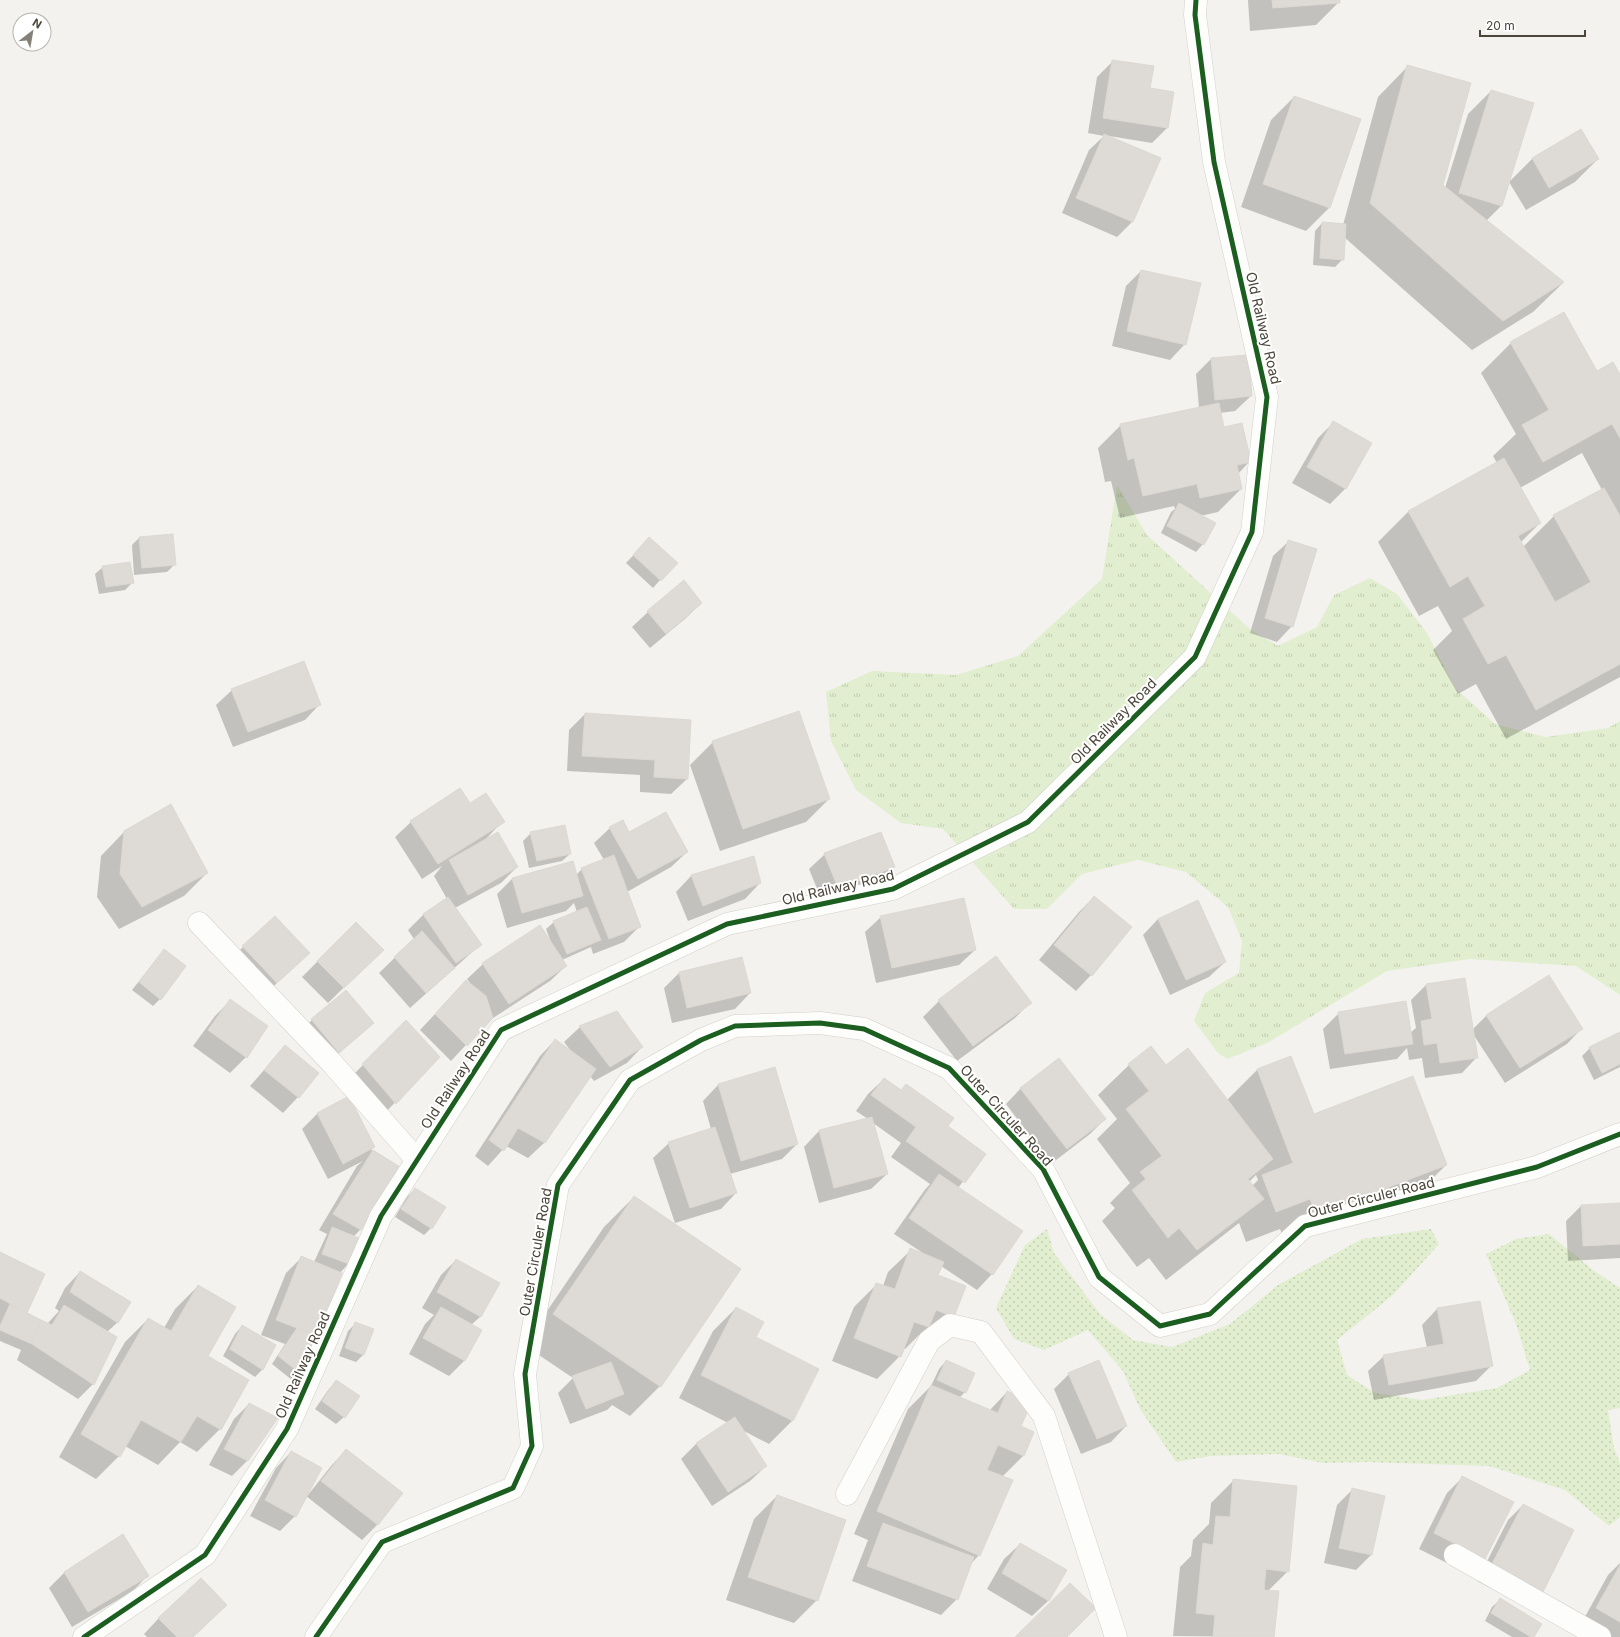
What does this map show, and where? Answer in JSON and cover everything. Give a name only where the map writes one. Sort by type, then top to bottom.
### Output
[{"type":"street","name":"Old Railway Road","points":[[84,1637],[205,1555],[287,1429],[381,1216],[501,1030],[727,924],[894,889],[1028,822],[1195,657],[1252,532],[1267,397],[1214,162],[1195,15],[1196,0]]},
{"type":"street","points":[[199,923],[331,1062],[417,1160]]},
{"type":"street","name":"Outer Circuler Road","points":[[316,1637],[382,1542],[513,1488],[532,1446],[525,1374],[558,1185],[630,1080],[701,1040],[735,1026],[820,1023],[864,1029],[949,1068],[1043,1169],[1099,1278],[1160,1326],[1210,1314],[1305,1226],[1537,1167],[1620,1134]]},
{"type":"street","points":[[846,1494],[929,1341],[950,1325],[981,1332],[1044,1416],[1116,1637]]},
{"type":"street","points":[[1455,1555],[1600,1637]]},
{"type":"green space","points":[[1117,485],[1147,535],[1251,630],[1278,646],[1317,627],[1334,595],[1370,578],[1397,594],[1427,633],[1455,688],[1495,724],[1546,737],[1608,728],[1620,721],[1620,995],[1576,966],[1470,959],[1387,971],[1267,1043],[1227,1059],[1218,1053],[1194,1021],[1205,993],[1239,973],[1242,941],[1228,907],[1186,872],[1138,860],[1082,874],[1047,909],[1014,909],[943,829],[901,823],[856,790],[831,741],[826,692],[872,671],[956,675],[1018,656],[1102,579]]},
{"type":"green space","points":[[1047,1229],[1054,1253],[1100,1314],[1133,1340],[1172,1347],[1230,1324],[1278,1285],[1362,1239],[1431,1229],[1439,1244],[1393,1295],[1337,1340],[1347,1375],[1375,1393],[1422,1400],[1497,1388],[1530,1370],[1516,1324],[1486,1254],[1516,1239],[1549,1234],[1593,1270],[1620,1288],[1620,1408],[1608,1410],[1614,1448],[1620,1463],[1620,1517],[1609,1526],[1565,1490],[1489,1466],[1367,1462],[1323,1463],[1279,1454],[1211,1456],[1176,1462],[1140,1409],[1123,1371],[1088,1330],[1044,1350],[1014,1339],[996,1308],[1025,1245]]},
{"type":"building","points":[[1272,0],[1340,0],[1340,3],[1273,8]]},
{"type":"building","points":[[1112,60],[1154,66],[1150,88],[1174,92],[1168,128],[1103,118]]},
{"type":"building","points":[[1407,65],[1471,83],[1443,185],[1564,282],[1503,321],[1370,203]]},
{"type":"building","points":[[1491,90],[1534,103],[1502,206],[1459,193]]},
{"type":"building","points":[[1294,96],[1361,119],[1330,208],[1263,184]]},
{"type":"building","points":[[1581,129],[1599,159],[1549,188],[1532,158]]},
{"type":"building","points":[[1104,134],[1161,158],[1133,222],[1076,198]]},
{"type":"building","points":[[1322,222],[1346,224],[1344,260],[1320,258]]},
{"type":"building","points":[[1141,270],[1201,283],[1186,345],[1127,331]]},
{"type":"building","points":[[1564,312],[1597,371],[1613,362],[1620,374],[1620,438],[1612,424],[1543,462],[1522,425],[1549,410],[1510,342]]},
{"type":"building","points":[[1248,355],[1252,396],[1215,400],[1211,358]]},
{"type":"building","points":[[1219,403],[1224,427],[1242,423],[1251,462],[1237,465],[1242,489],[1200,498],[1197,484],[1143,496],[1134,458],[1128,460],[1120,424]]},
{"type":"building","points":[[1333,421],[1372,443],[1346,489],[1307,467]]},
{"type":"building","points":[[1504,458],[1541,523],[1518,536],[1555,602],[1591,582],[1553,515],[1604,488],[1620,516],[1620,664],[1536,710],[1506,655],[1488,664],[1463,619],[1485,606],[1468,576],[1450,587],[1408,511]]},
{"type":"building","points":[[1179,503],[1216,523],[1204,545],[1167,526]]},
{"type":"building","points":[[173,534],[176,565],[142,568],[139,537]]},
{"type":"building","points":[[649,537],[678,563],[661,581],[633,555]]},
{"type":"building","points":[[1288,540],[1317,549],[1293,627],[1265,618]]},
{"type":"building","points":[[130,562],[134,583],[106,587],[102,566]]},
{"type":"building","points":[[684,580],[702,603],[666,634],[647,611]]},
{"type":"building","points":[[304,661],[321,705],[248,732],[231,689]]},
{"type":"building","points":[[799,711],[830,799],[743,829],[712,741]]},
{"type":"building","points":[[585,713],[691,720],[688,779],[654,777],[655,760],[582,756]]},
{"type":"building","points":[[460,788],[470,803],[486,793],[505,822],[438,864],[410,821]]},
{"type":"building","points":[[171,804],[208,873],[142,907],[120,874],[124,831]]},
{"type":"building","points":[[666,812],[688,852],[638,879],[609,827],[623,820],[629,832]]},
{"type":"building","points":[[565,825],[571,854],[537,861],[530,832]]},
{"type":"building","points":[[498,832],[518,867],[468,895],[449,860]]},
{"type":"building","points":[[881,832],[895,867],[838,888],[824,853]]},
{"type":"building","points":[[614,855],[641,927],[609,939],[581,868]]},
{"type":"building","points":[[754,856],[761,883],[703,906],[691,875]]},
{"type":"building","points":[[573,861],[583,896],[522,913],[512,878]]},
{"type":"building","points":[[1094,896],[1132,927],[1092,976],[1054,945]]},
{"type":"building","points":[[448,897],[482,945],[456,963],[423,914]]},
{"type":"building","points":[[964,898],[976,950],[892,968],[880,916]]},
{"type":"building","points":[[1198,900],[1226,962],[1186,980],[1158,919]]},
{"type":"building","points":[[587,907],[601,940],[567,954],[553,921]]},
{"type":"building","points":[[275,916],[310,953],[277,983],[242,946]]},
{"type":"building","points":[[356,922],[384,950],[344,988],[317,961]]},
{"type":"building","points":[[540,925],[567,966],[509,1004],[482,963]]},
{"type":"building","points":[[422,931],[455,968],[426,993],[394,957]]},
{"type":"building","points":[[164,949],[186,966],[161,1000],[139,982]]},
{"type":"building","points":[[996,956],[1032,1003],[973,1046],[938,1000]]},
{"type":"building","points":[[742,957],[751,993],[687,1008],[679,972]]},
{"type":"building","points":[[1549,975],[1583,1029],[1520,1068],[1486,1015]]},
{"type":"building","points":[[1465,978],[1478,1058],[1440,1063],[1437,1043],[1424,1045],[1421,1021],[1432,1019],[1426,984]]},
{"type":"building","points":[[466,980],[486,996],[493,1018],[467,1046],[435,1014]]},
{"type":"building","points":[[346,990],[374,1023],[339,1053],[311,1019]]},
{"type":"building","points":[[230,999],[268,1026],[247,1058],[208,1030]]},
{"type":"building","points":[[1406,1001],[1413,1044],[1345,1054],[1338,1012]]},
{"type":"building","points":[[617,1011],[643,1047],[610,1067],[579,1026]]},
{"type":"building","points":[[406,1020],[440,1057],[396,1104],[362,1064]]},
{"type":"building","points":[[1620,1032],[1620,1064],[1602,1073],[1589,1047]]},
{"type":"building","points":[[555,1039],[596,1069],[545,1143],[518,1128],[504,1151],[489,1140]]},
{"type":"building","points":[[285,1045],[319,1073],[299,1098],[264,1070]]},
{"type":"building","points":[[1151,1046],[1166,1065],[1188,1048],[1273,1159],[1248,1179],[1264,1199],[1197,1250],[1179,1228],[1168,1238],[1132,1190],[1146,1179],[1140,1172],[1162,1156],[1126,1109],[1149,1091],[1128,1064]]},
{"type":"building","points":[[1291,1056],[1314,1114],[1413,1076],[1447,1165],[1316,1215],[1310,1199],[1276,1212],[1262,1175],[1293,1163],[1257,1069]]},
{"type":"building","points":[[1059,1058],[1106,1119],[1067,1149],[1020,1088]]},
{"type":"building","points":[[775,1067],[798,1144],[741,1161],[718,1084]]},
{"type":"building","points":[[884,1078],[901,1090],[906,1084],[954,1118],[948,1126],[986,1154],[965,1183],[906,1141],[916,1127],[871,1095]]},
{"type":"building","points":[[349,1096],[375,1147],[343,1164],[317,1113]]},
{"type":"building","points":[[872,1117],[888,1174],[834,1188],[819,1130]]},
{"type":"building","points":[[715,1127],[737,1193],[690,1208],[668,1142]]},
{"type":"building","points":[[373,1150],[400,1167],[361,1230],[333,1214]]},
{"type":"building","points":[[939,1174],[1023,1231],[993,1275],[909,1218]]},
{"type":"building","points":[[415,1188],[446,1207],[432,1229],[401,1209]]},
{"type":"building","points":[[634,1196],[741,1269],[661,1387],[553,1314]]},
{"type":"building","points":[[1620,1203],[1620,1244],[1583,1246],[1581,1205]]},
{"type":"building","points":[[332,1227],[359,1238],[349,1264],[322,1254]]},
{"type":"building","points":[[910,1248],[944,1262],[938,1275],[966,1286],[954,1317],[936,1310],[929,1327],[914,1322],[901,1357],[854,1338],[876,1283],[895,1289]]},
{"type":"building","points":[[0,1252],[45,1274],[27,1313],[0,1298]]},
{"type":"building","points":[[301,1256],[342,1273],[318,1336],[276,1320]]},
{"type":"building","points":[[456,1259],[500,1283],[481,1317],[437,1292]]},
{"type":"building","points":[[80,1271],[131,1302],[118,1323],[70,1292]]},
{"type":"building","points":[[198,1285],[236,1307],[208,1356],[249,1380],[221,1430],[197,1416],[181,1442],[141,1420],[120,1457],[81,1434],[148,1318],[171,1331]]},
{"type":"building","points":[[1480,1301],[1493,1366],[1389,1385],[1383,1355],[1444,1344],[1437,1308]]},
{"type":"building","points":[[10,1304],[41,1320],[32,1344],[0,1330],[0,1326]]},
{"type":"building","points":[[64,1305],[117,1337],[94,1385],[32,1344],[41,1320],[52,1325]]},
{"type":"building","points":[[441,1307],[482,1330],[465,1361],[423,1338]]},
{"type":"building","points":[[736,1307],[764,1322],[756,1337],[819,1369],[793,1421],[701,1375]]},
{"type":"building","points":[[355,1322],[374,1329],[364,1355],[345,1348]]},
{"type":"building","points":[[242,1325],[276,1345],[263,1370],[230,1349]]},
{"type":"building","points":[[297,1328],[318,1336],[300,1373],[278,1356]]},
{"type":"building","points":[[946,1360],[975,1373],[966,1393],[937,1380]]},
{"type":"building","points":[[1099,1360],[1127,1426],[1097,1439],[1068,1373]]},
{"type":"building","points":[[611,1362],[624,1394],[586,1409],[572,1376]]},
{"type":"building","points":[[336,1380],[360,1396],[345,1418],[322,1401]]},
{"type":"building","points":[[931,1385],[998,1413],[1007,1391],[1032,1402],[1021,1426],[1034,1432],[1024,1456],[998,1445],[987,1470],[1013,1480],[980,1556],[877,1511]]},
{"type":"building","points":[[249,1403],[278,1418],[248,1461],[224,1449]]},
{"type":"building","points":[[735,1417],[767,1466],[728,1492],[696,1443]]},
{"type":"building","points":[[346,1449],[403,1493],[378,1525],[321,1481]]},
{"type":"building","points":[[291,1451],[322,1468],[296,1517],[265,1500]]},
{"type":"building","points":[[1462,1476],[1514,1502],[1485,1559],[1434,1533]]},
{"type":"building","points":[[1233,1479],[1297,1486],[1289,1572],[1266,1569],[1264,1590],[1279,1591],[1274,1637],[1213,1637],[1215,1615],[1196,1613],[1203,1543],[1213,1545],[1216,1516],[1230,1517]]},
{"type":"building","points":[[1352,1488],[1385,1496],[1372,1555],[1339,1548]]},
{"type":"building","points":[[777,1495],[846,1520],[818,1601],[748,1577]]},
{"type":"building","points":[[1523,1504],[1574,1530],[1543,1592],[1491,1566]]},
{"type":"building","points":[[883,1523],[974,1557],[958,1600],[867,1566]]},
{"type":"building","points":[[123,1534],[149,1576],[88,1612],[64,1572]]},
{"type":"building","points":[[1020,1543],[1067,1570],[1049,1601],[1002,1573]]},
{"type":"building","points":[[1620,1565],[1620,1622],[1596,1608]]},
{"type":"building","points":[[201,1578],[227,1605],[193,1637],[177,1637],[158,1618]]},
{"type":"building","points":[[1070,1583],[1096,1608],[1067,1637],[1015,1637]]},
{"type":"building","points":[[1500,1598],[1542,1624],[1534,1637],[1531,1637],[1491,1613]]},
{"type":"cycle path","points":[[84,1637],[205,1555],[287,1429],[381,1216],[501,1030],[727,924],[893,889],[1028,822],[1195,657],[1252,532],[1267,397],[1214,162],[1195,15],[1196,0]]},
{"type":"cycle path","points":[[316,1637],[382,1542],[513,1488],[532,1446],[525,1374],[558,1185],[630,1080],[701,1040],[735,1026],[820,1023],[864,1029],[949,1068],[1043,1169],[1099,1277],[1160,1326],[1210,1314],[1305,1226],[1537,1167],[1620,1134]]}]
